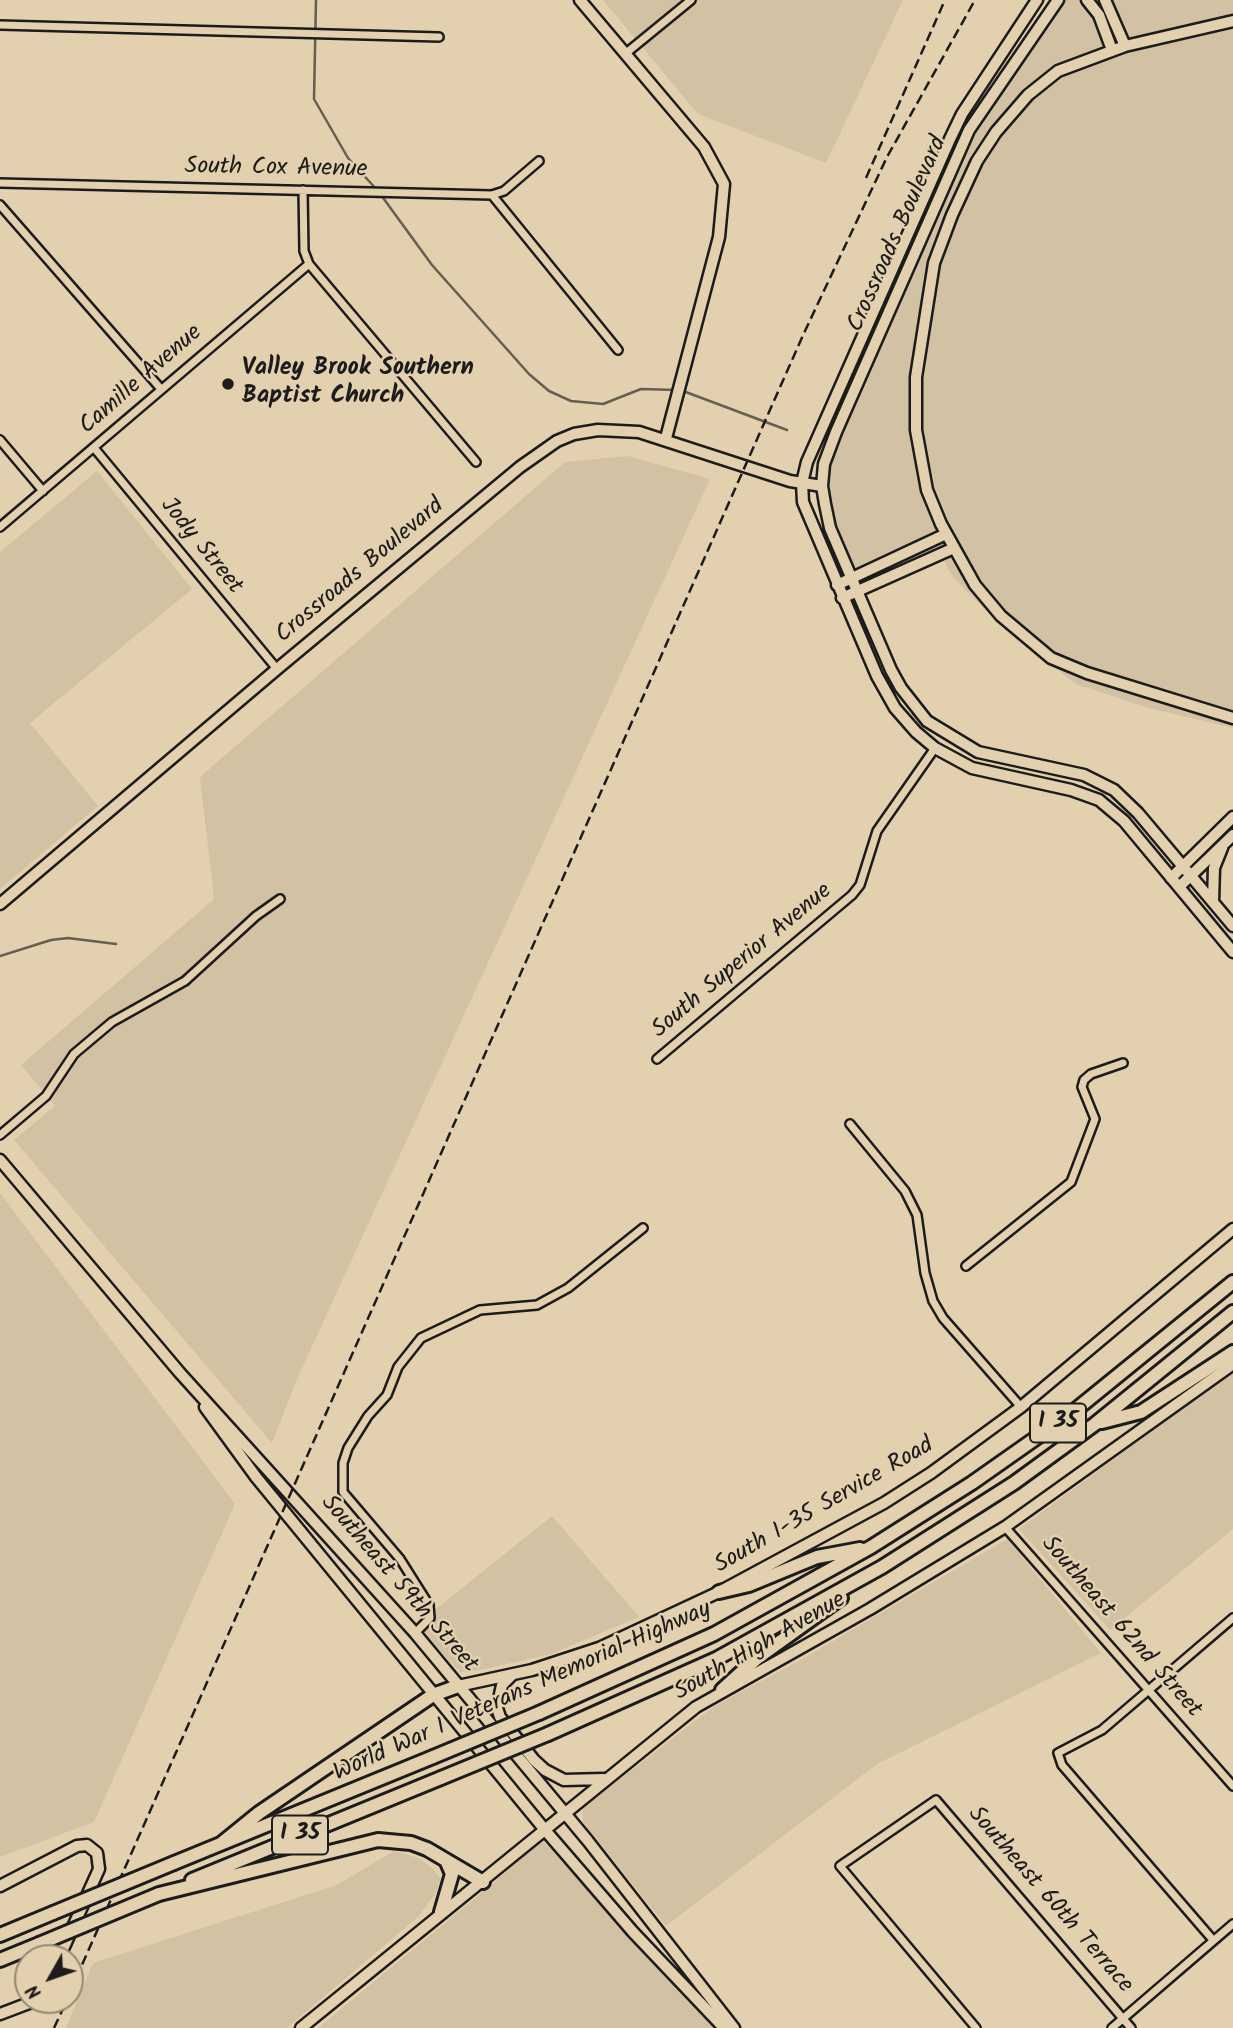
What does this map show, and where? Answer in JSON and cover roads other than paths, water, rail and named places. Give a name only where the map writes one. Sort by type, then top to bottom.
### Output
[{"type":"highway","name":"World War I Veterans Memorial Highway","points":[[0,1935],[539,1713],[714,1634],[871,1547],[972,1483],[1073,1412],[1233,1282]]},
{"type":"highway","name":"World War I Veterans Memorial Highway","points":[[0,1960],[548,1734],[716,1658],[882,1567],[1014,1483],[1095,1424],[1233,1312]]},
{"type":"highway","points":[[1095,1424],[1141,1412],[1233,1352]]},
{"type":"highway","points":[[719,1592],[749,1585],[817,1558],[871,1547]]},
{"type":"highway","points":[[722,1690],[756,1658],[882,1567]]},
{"type":"highway","points":[[222,1843],[259,1813],[433,1695],[458,1686]]},
{"type":"highway","points":[[159,1894],[378,1840],[411,1843],[445,1859],[483,1882]]},
{"type":"highway","points":[[440,1912],[452,1874],[445,1859]]},
{"type":"main road","points":[[580,0],[704,147],[717,166],[724,184],[719,237],[666,438]]},
{"type":"main road","name":"Crossroads Boulevard","points":[[802,483],[807,462],[954,131],[1037,0]]},
{"type":"main road","name":"Crossroads Boulevard","points":[[0,904],[520,467],[557,441],[574,434],[613,429],[666,438],[802,483],[822,486],[824,464],[836,432],[969,130],[1058,0]]},
{"type":"main road","points":[[1087,0],[1099,15],[1112,50]]},
{"type":"main road","points":[[1105,0],[1125,46]]},
{"type":"main road","points":[[1233,21],[1112,50],[1058,71],[1028,95],[996,132],[977,161],[951,215],[934,264],[916,377],[916,430],[927,490],[946,534],[975,585],[1001,616],[1051,658],[1087,673],[1233,718]]},
{"type":"main road","points":[[802,483],[808,521],[895,708],[935,748],[972,768],[996,776],[1071,790],[1099,800],[1124,821],[1233,951]]},
{"type":"main road","points":[[822,486],[830,528],[857,592],[901,688],[927,720],[978,752],[1069,772],[1100,782],[1126,800],[1233,926]]},
{"type":"main road","points":[[837,585],[946,534]]},
{"type":"main road","points":[[842,598],[954,548]]},
{"type":"main road","points":[[1171,878],[1233,817]]},
{"type":"main road","points":[[1179,887],[1233,835]]},
{"type":"main road","points":[[1213,902],[1214,868],[1224,843]]},
{"type":"main road","name":"Southeast 59th Street","points":[[0,1160],[180,1373],[415,1633],[564,1813],[734,2028]]},
{"type":"main road","name":"South I-35 Service Road","points":[[458,1686],[512,1675],[599,1648],[719,1592],[884,1503],[931,1473],[1021,1407],[1233,1229]]},
{"type":"main road","name":"South High Avenue","points":[[301,2028],[440,1912],[483,1882],[674,1722],[722,1690],[870,1609],[1005,1527],[1233,1364]]},
{"type":"main road","name":"Southeast 59th Street","points":[[180,1373],[256,1478],[545,1830],[633,1932],[724,2028]]},
{"type":"main road","points":[[512,1675],[502,1685],[497,1707],[500,1717],[534,1760],[545,1770],[564,1780],[606,1778]]},
{"type":"main road","points":[[0,1886],[77,1846],[87,1845],[97,1853],[99,1869],[65,1944]]},
{"type":"street","points":[[625,54],[691,0]]},
{"type":"street","points":[[0,24],[439,37]]},
{"type":"street","points":[[539,161],[504,191],[492,195],[500,209],[618,350]]},
{"type":"street","name":"South Cox Avenue","points":[[0,183],[492,195]]},
{"type":"street","points":[[303,190],[304,251],[309,264],[476,462]]},
{"type":"street","points":[[0,205],[161,388]]},
{"type":"street","name":"Camille Avenue","points":[[0,527],[95,449],[161,388],[309,264]]},
{"type":"street","points":[[0,440],[43,491]]},
{"type":"street","name":"Jody Street","points":[[95,449],[277,669]]},
{"type":"street","name":"South Superior Avenue","points":[[657,1059],[852,895],[860,885],[877,831],[935,748]]},
{"type":"street","points":[[0,1135],[47,1096],[74,1054],[112,1022],[186,981],[256,916],[280,899]]},
{"type":"street","points":[[966,1266],[1071,1182],[1095,1118],[1082,1087],[1084,1080],[1091,1074],[1123,1063]]},
{"type":"street","points":[[850,1124],[905,1191],[917,1215],[925,1273],[938,1309],[1021,1407]]},
{"type":"street","points":[[415,1633],[430,1618],[429,1605],[393,1550],[343,1492],[343,1463],[348,1448],[368,1416],[387,1395],[398,1367],[421,1338],[480,1310],[537,1305],[568,1288],[643,1228]]},
{"type":"street","name":"Southeast 62nd Street","points":[[1005,1527],[1148,1691],[1230,1776],[1233,1786]]},
{"type":"street","points":[[1213,1940],[1062,1765],[1058,1753],[1102,1730],[1233,1618]]},
{"type":"street","name":"Southeast 60th Terrace","points":[[976,2028],[840,1867],[936,1800],[1131,2028]]},
{"type":"street","points":[[1112,2028],[1233,1924]]},
{"type":"waterway","points":[[316,0],[314,99],[348,158],[377,190]]},
{"type":"waterway","points":[[381,195],[432,265],[529,374],[549,391],[571,401],[603,404],[641,389],[677,390]]},
{"type":"waterway","points":[[683,391],[787,430]]},
{"type":"waterway","points":[[0,956],[51,940],[68,938],[116,944]]},
{"type":"railway","points":[[866,178],[945,0]]},
{"type":"railway","points":[[84,1960],[804,333],[887,157],[975,0]]},
{"type":"railway","points":[[54,2028],[60,2014]]},
{"type":"place","name":"Valley Brook Southern Baptist Church","points":[[228,384]]}]
